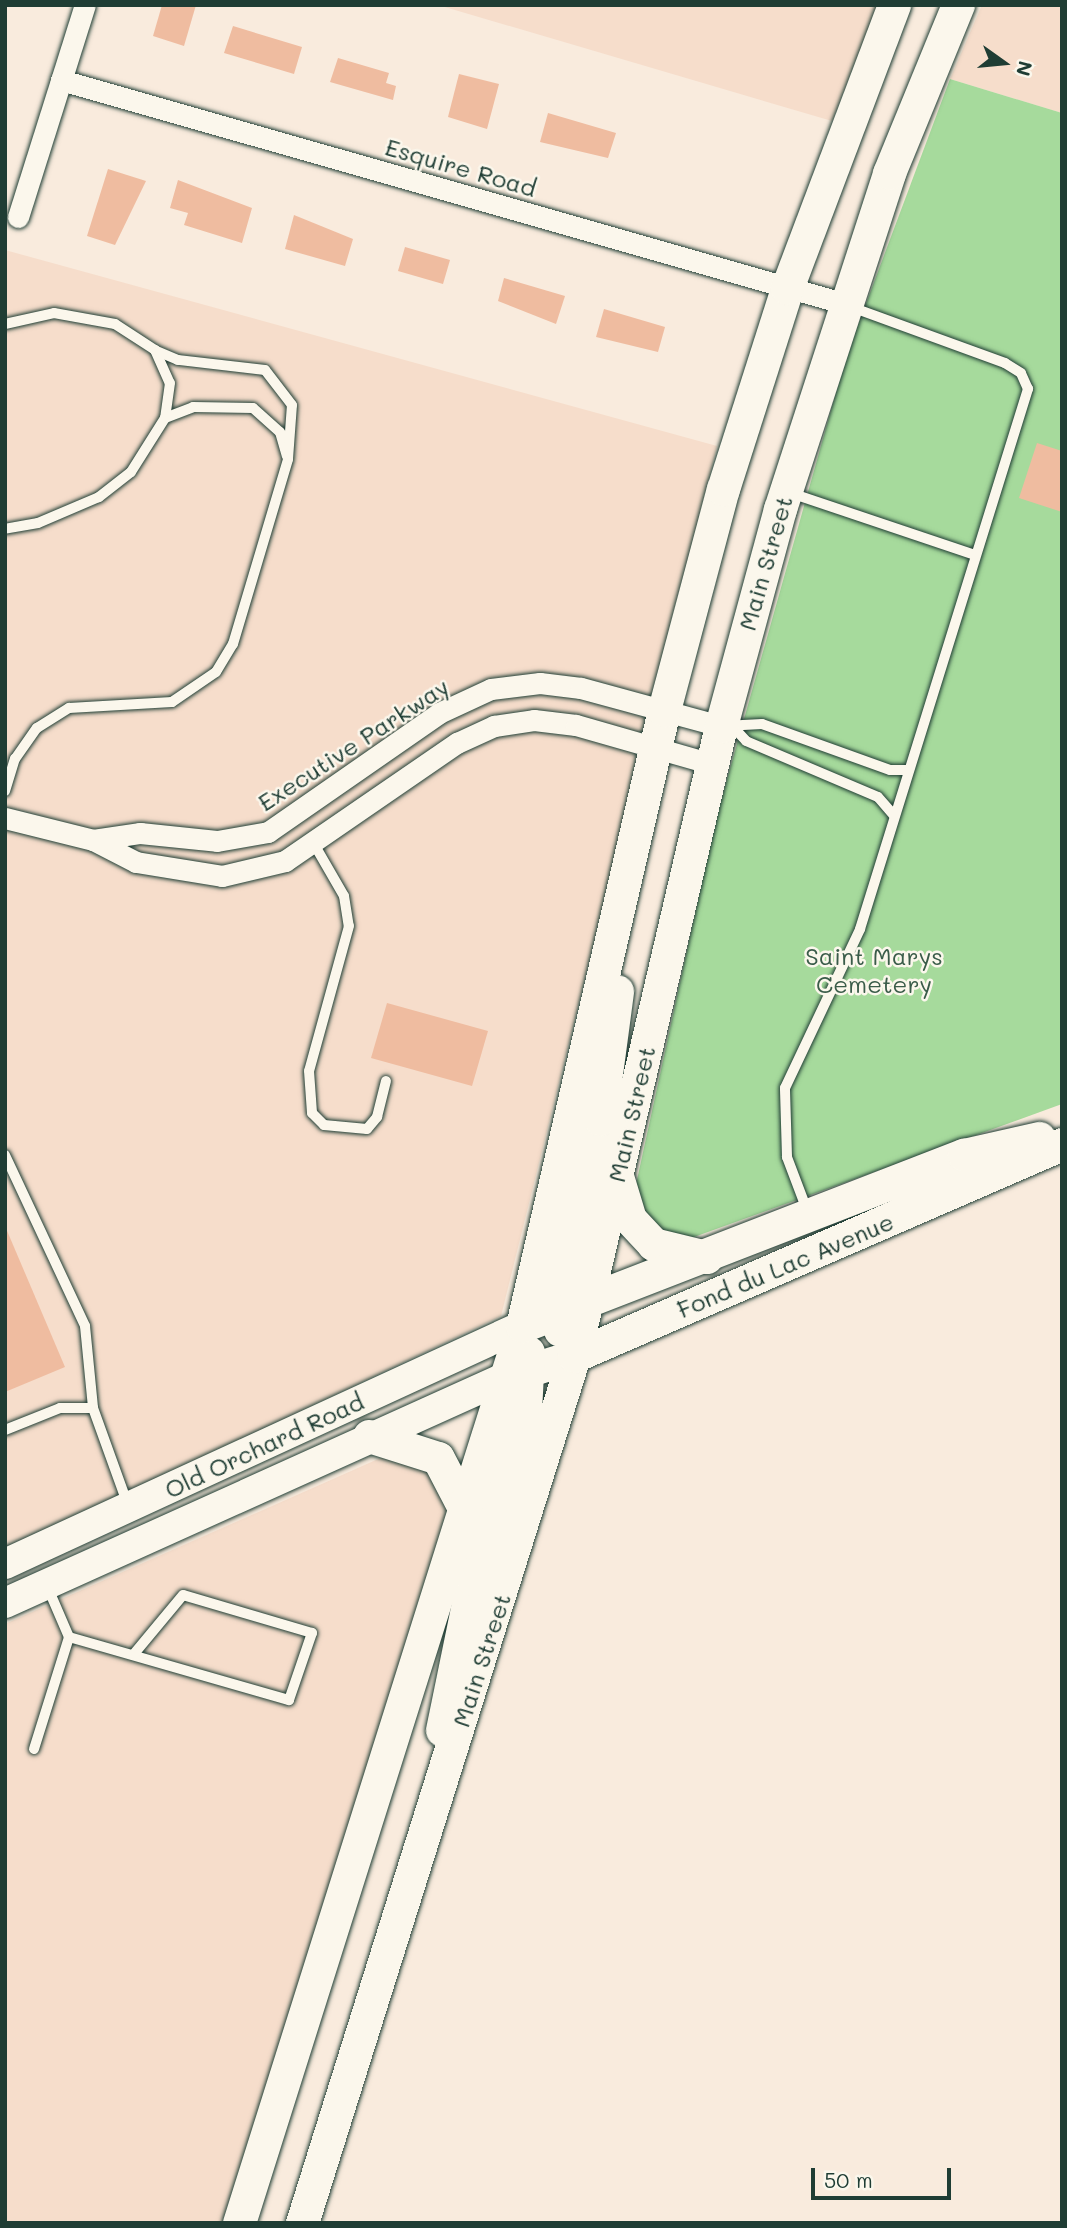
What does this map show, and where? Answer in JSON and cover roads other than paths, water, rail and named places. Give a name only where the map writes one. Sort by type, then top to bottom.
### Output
[{"type":"main road","points":[[431,1815],[446,1698],[518,1373],[522,1326],[664,710],[787,288],[894,5]]},
{"type":"main road","name":"Main Street","points":[[572,1308],[617,1174],[712,764],[728,727],[785,491],[889,173],[958,5]]},
{"type":"main road","points":[[574,1356],[562,1338],[572,1308],[617,998],[620,893]]},
{"type":"main road","name":"Fond du Lac Avenue","points":[[522,1326],[964,1155],[1062,1133]]},
{"type":"main road","name":"Fond du Lac Avenue","points":[[518,1373],[574,1356],[1062,1144]]},
{"type":"main road","points":[[617,1174],[630,1219],[653,1244],[706,1257]]},
{"type":"main road","name":"Main Street","points":[[302,2223],[574,1356]]},
{"type":"main road","points":[[239,2223],[464,1508],[518,1373]]},
{"type":"main road","points":[[369,1436],[425,1449],[438,1458],[464,1508]]},
{"type":"street","points":[[18,217],[85,5]]},
{"type":"street","name":"Esquire Road","points":[[61,80],[846,304]]},
{"type":"street","name":"Executive Parkway","points":[[93,840],[140,832],[243,838],[296,815],[421,727],[491,689],[540,683],[728,727]]},
{"type":"street","name":"Executive Parkway","points":[[5,818],[93,840],[136,862],[222,876],[285,862],[440,755],[494,726],[534,720],[576,725],[712,764]]},
{"type":"street","points":[[421,727],[440,755]]},
{"type":"street","points":[[296,815],[314,844]]},
{"type":"street","name":"Old Orchard Road","points":[[5,1564],[522,1326]]},
{"type":"street","name":"Old Orchard Road","points":[[5,1603],[147,1544],[369,1436],[518,1373]]},
{"type":"street","points":[[129,1507],[147,1544]]},
{"type":"lane","points":[[809,1216],[787,1157],[785,1088],[860,929],[893,814],[1028,389],[1021,373],[846,304]]},
{"type":"lane","points":[[5,324],[54,313],[103,322],[131,330],[155,350],[178,360],[265,370],[292,405],[288,459],[233,644],[216,672],[172,702],[69,708],[37,728],[15,759],[5,792]]},
{"type":"lane","points":[[5,529],[38,523],[99,497],[131,472],[165,418],[170,383],[155,350]]},
{"type":"lane","points":[[165,418],[193,407],[253,408],[280,432],[288,459]]},
{"type":"lane","points":[[785,491],[975,555]]},
{"type":"lane","points":[[728,727],[762,724],[890,770],[908,770]]},
{"type":"lane","points":[[728,727],[746,741],[878,797],[893,814]]},
{"type":"lane","points":[[314,844],[344,896],[349,926],[309,1071],[312,1113],[324,1125],[367,1129],[377,1117],[386,1081]]},
{"type":"lane","points":[[5,1155],[85,1326],[93,1408],[129,1507]]},
{"type":"lane","points":[[5,1430],[60,1408],[93,1408]]},
{"type":"lane","points":[[34,1749],[69,1637],[47,1586]]},
{"type":"lane","points":[[69,1637],[289,1700],[312,1633],[183,1595],[133,1655]]},
{"type":"park label","name":"Saint Marys Cemetery","points":[[874,970]]}]
